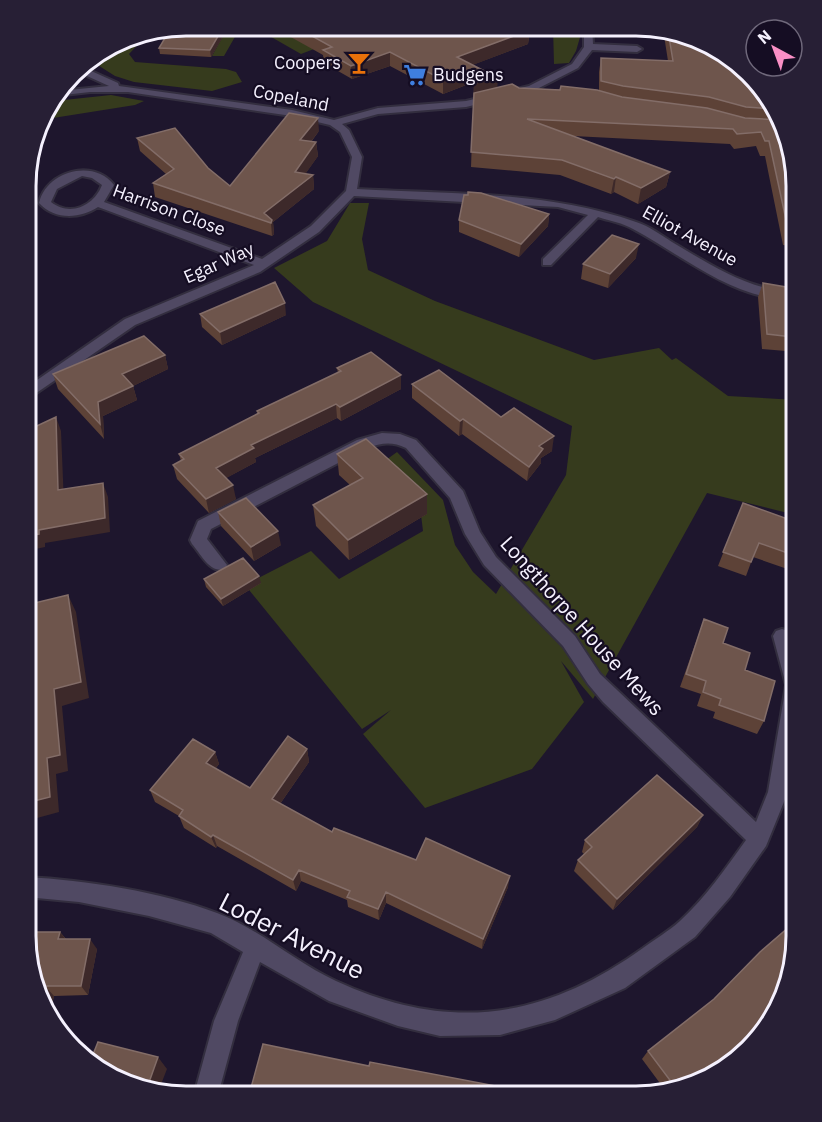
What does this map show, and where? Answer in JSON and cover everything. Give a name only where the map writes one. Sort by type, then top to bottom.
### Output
[{"type":"street","points":[[588,36],[589,47],[637,49]]},
{"type":"street","name":"Copeland","points":[[69,93],[128,89],[292,112],[334,123],[378,111],[466,104],[554,83],[574,66],[589,47]]},
{"type":"street","name":"Copeland","points":[[87,73],[128,89]]},
{"type":"street","points":[[334,123],[344,130],[357,157],[351,192]]},
{"type":"street","name":"Harrison Close","points":[[81,173],[91,173],[103,179],[108,185],[103,197],[96,203],[84,210],[59,212],[45,203],[45,196],[58,182],[81,173]]},
{"type":"street","name":"Elliot Avenue","points":[[351,192],[558,204],[596,213],[635,225],[718,274],[753,290],[786,296]]},
{"type":"street","name":"Egar Way","points":[[36,387],[130,322],[264,264],[315,229],[351,192]]},
{"type":"street","name":"Harrison Close","points":[[96,203],[264,264]]},
{"type":"street","points":[[547,262],[596,213]]},
{"type":"street","name":"Longthorpe House Mews","points":[[219,565],[198,540],[204,525],[362,444],[382,438],[400,439],[411,444],[457,495],[473,534],[490,561],[569,641],[594,679],[610,696],[759,839]]},
{"type":"street","name":"Loder Avenue","points":[[782,636],[786,651]]},
{"type":"street","name":"Loder Avenue","points":[[36,888],[79,892],[171,911],[215,923],[329,990],[398,1015],[440,1024],[500,1023],[555,1009],[617,980],[687,929],[723,890],[759,839],[778,792],[786,749]]},
{"type":"street","points":[[208,1086],[226,1021],[255,948]]},
{"type":"green space","points":[[223,36],[235,36],[224,56],[212,56]]},
{"type":"green space","points":[[270,36],[290,36],[314,49],[301,54]]},
{"type":"green space","points":[[553,36],[580,36],[569,63],[554,64]]},
{"type":"green space","points":[[139,44],[129,54],[135,62],[226,69],[236,72],[242,82],[212,91],[134,82],[115,76],[98,65],[120,51]]},
{"type":"green space","points":[[111,95],[144,101],[135,105],[52,118],[64,100]]},
{"type":"green space","points":[[350,203],[369,203],[362,239],[368,270],[435,301],[594,360],[659,348],[672,360],[676,358],[728,396],[786,399],[786,513],[707,493],[593,699],[561,661],[584,702],[532,769],[425,808],[363,734],[391,710],[362,729],[245,585],[311,551],[339,579],[423,531],[418,490],[386,460],[397,452],[443,500],[455,545],[473,572],[496,594],[566,475],[572,426],[313,302],[274,268],[327,241]]},
{"type":"building","points":[[218,36],[210,50],[159,48],[165,38]]},
{"type":"building","points":[[312,36],[514,36],[457,57],[498,78],[474,83],[475,69],[443,80],[390,52],[351,66],[323,50],[332,47]]},
{"type":"building","points":[[669,40],[675,41],[702,51],[735,73],[749,87],[764,108],[746,107],[709,97],[601,81],[601,58],[673,61]]},
{"type":"building","points":[[512,84],[519,88],[560,90],[561,86],[707,108],[745,118],[771,119],[785,166],[786,220],[769,141],[765,141],[761,132],[737,134],[733,129],[527,119],[670,172],[641,188],[616,177],[614,179],[562,160],[471,152],[474,93]]},
{"type":"building","points":[[289,113],[318,118],[300,140],[316,142],[295,172],[313,175],[264,213],[272,220],[271,223],[153,183],[174,169],[137,138],[175,128],[208,168],[230,186]]},
{"type":"building","points":[[468,192],[481,193],[549,214],[521,244],[459,220],[464,195],[468,195]]},
{"type":"building","points":[[612,235],[639,244],[610,274],[583,264]]},
{"type":"building","points":[[275,282],[285,303],[220,332],[200,314]]},
{"type":"building","points":[[763,283],[786,287],[786,336],[767,334]]},
{"type":"building","points":[[144,336],[165,355],[122,374],[133,386],[98,402],[100,424],[53,374]]},
{"type":"building","points":[[371,352],[401,375],[340,407],[336,404],[251,445],[254,448],[216,468],[233,485],[206,499],[173,465],[184,459],[179,454],[259,413],[257,411],[341,371],[337,368]]},
{"type":"building","points":[[439,370],[501,417],[514,408],[554,436],[539,446],[543,449],[529,467],[463,419],[460,421],[412,384]]},
{"type":"building","points":[[56,417],[58,490],[103,483],[105,518],[39,530],[39,534],[36,534],[36,426]]},
{"type":"building","points":[[366,439],[427,494],[348,540],[313,505],[363,478],[337,454]]},
{"type":"building","points":[[246,498],[278,531],[251,547],[218,512]]},
{"type":"building","points":[[743,503],[786,518],[786,552],[759,543],[751,562],[723,552]]},
{"type":"building","points":[[243,558],[259,576],[221,599],[204,579]]},
{"type":"building","points":[[68,595],[81,682],[54,689],[60,755],[47,758],[50,797],[36,800],[36,603]]},
{"type":"building","points":[[704,619],[728,628],[723,643],[750,653],[745,670],[775,681],[764,721],[719,705],[721,699],[703,692],[706,681],[686,674]]},
{"type":"building","points":[[288,736],[307,749],[272,799],[332,832],[334,828],[416,860],[426,838],[510,876],[483,939],[386,892],[378,909],[347,897],[350,891],[299,870],[293,880],[213,835],[211,837],[179,816],[183,810],[150,790],[193,739],[215,752],[206,763],[250,788]]},
{"type":"building","points":[[657,775],[703,815],[617,899],[578,860],[592,847],[585,840]]},
{"type":"building","points":[[786,930],[786,946],[778,984],[761,1019],[735,1049],[719,1061],[702,1071],[671,1082],[648,1051],[714,999],[760,952]]},
{"type":"building","points":[[36,932],[60,932],[58,939],[90,939],[81,986],[45,986],[39,965]]},
{"type":"building","points":[[98,1042],[158,1057],[149,1081],[120,1071],[93,1054]]},
{"type":"building","points":[[263,1044],[369,1066],[370,1062],[496,1086],[251,1086]]},
{"type":"place","name":"Coopers","points":[[359,63]]},
{"type":"place","name":"Budgens","points":[[415,75]]}]
